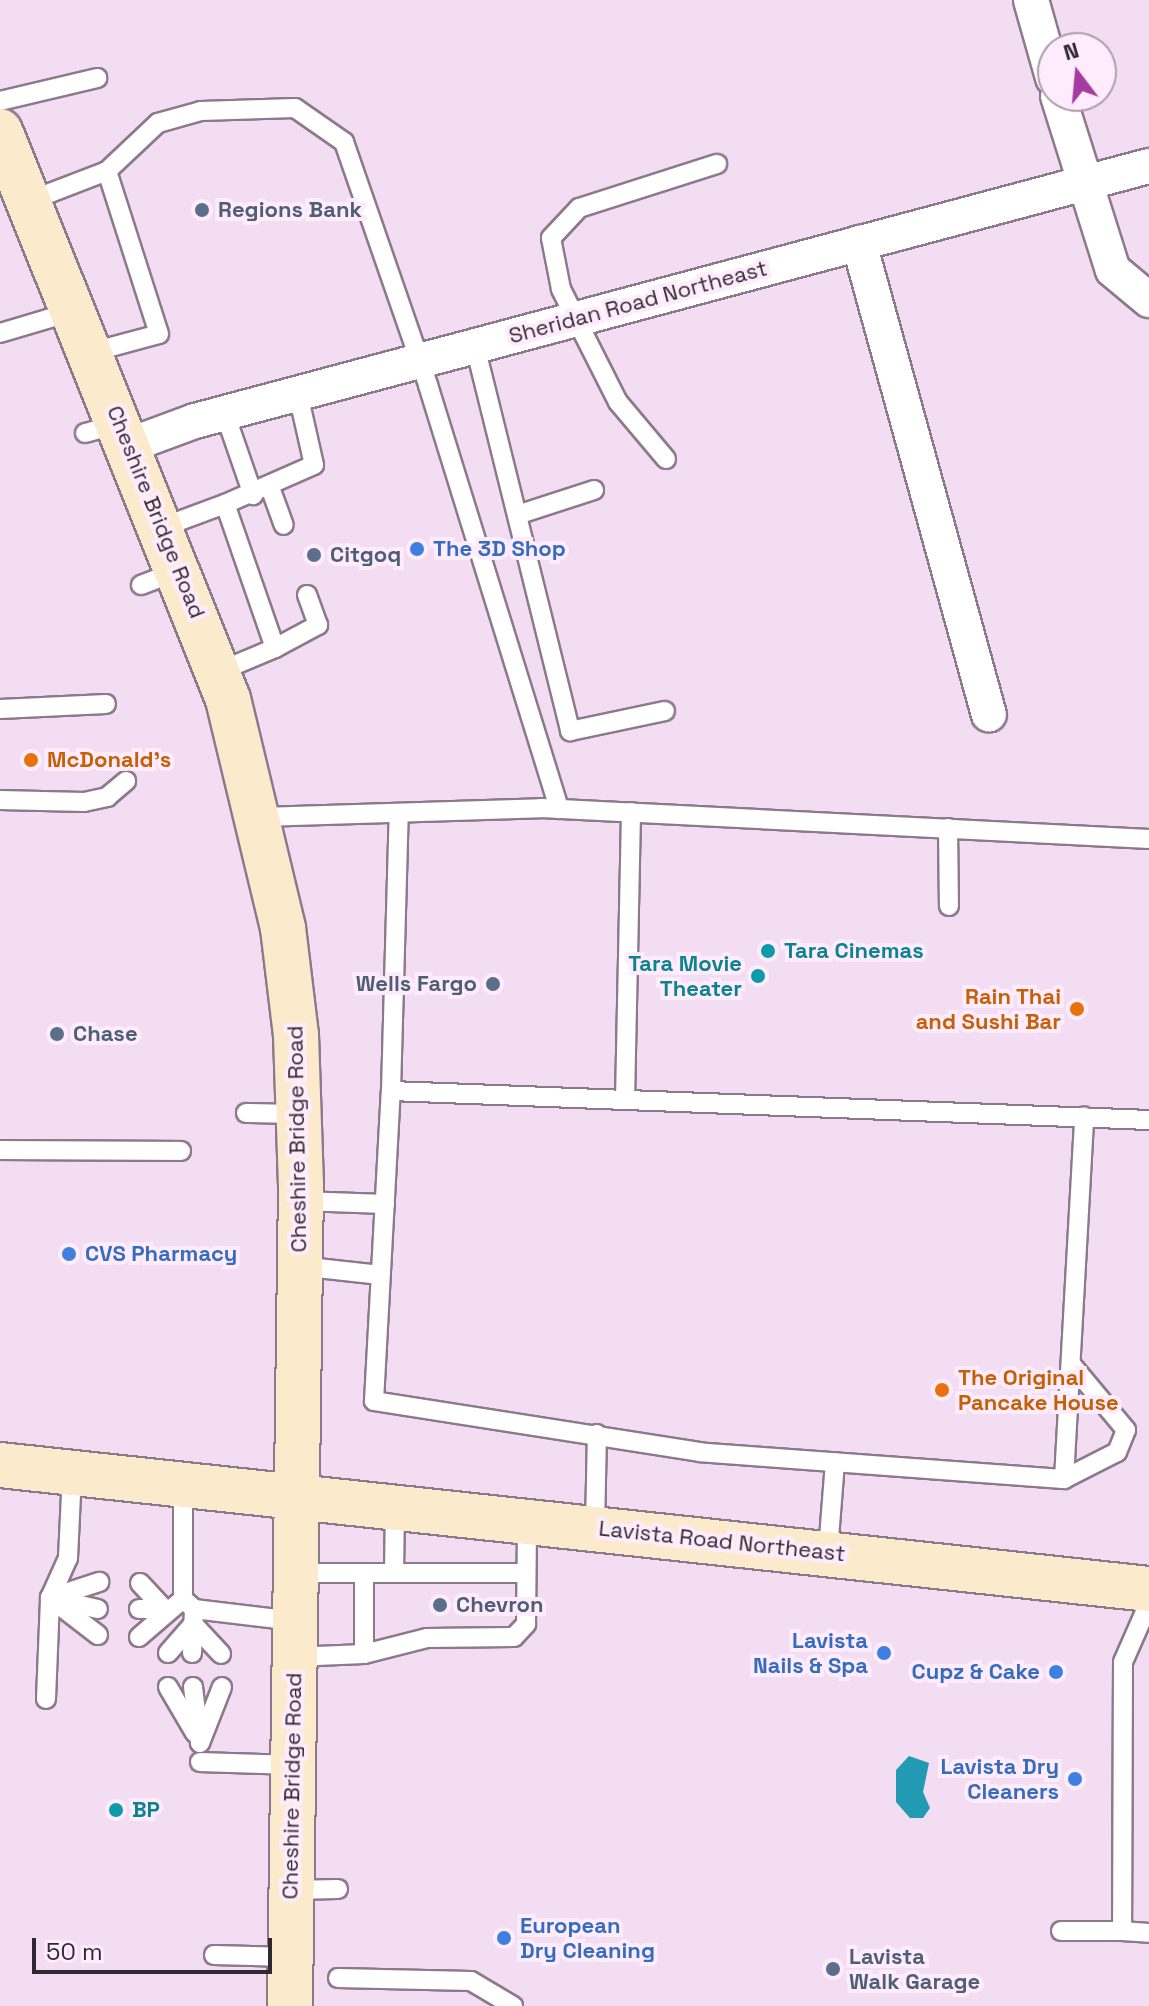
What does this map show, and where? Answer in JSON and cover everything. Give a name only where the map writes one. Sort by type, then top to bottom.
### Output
[{"type":"main road","name":"Cheshire Bridge Road","points":[[0,131],[92,352],[112,433],[163,527],[161,577],[218,672],[261,817],[283,928],[300,1114],[301,1201],[290,2006]]},
{"type":"main road","name":"Lavista Road Northeast","points":[[0,1465],[828,1551],[1149,1589]]},
{"type":"street","points":[[1031,0],[1040,32]]},
{"type":"street","points":[[1062,112],[1082,184],[1113,270],[1149,300]]},
{"type":"street","name":"Sheridan Road Northeast","points":[[112,433],[225,414],[577,317],[1149,166]]},
{"type":"street","points":[[859,243],[989,714]]},
{"type":"lane","points":[[0,101],[97,78]]},
{"type":"lane","points":[[29,201],[107,171],[158,123],[201,111],[295,108],[344,142],[420,361],[559,809]]},
{"type":"lane","points":[[666,459],[618,402],[561,289],[551,238],[579,208],[717,164]]},
{"type":"lane","points":[[92,352],[159,334],[107,171]]},
{"type":"lane","points":[[0,333],[75,311]]},
{"type":"lane","points":[[475,346],[570,731],[665,711]]},
{"type":"lane","points":[[163,527],[262,492],[314,465],[298,394]]},
{"type":"lane","points":[[225,414],[262,492],[284,525]]},
{"type":"lane","points":[[517,515],[594,490]]},
{"type":"lane","points":[[225,504],[275,648]]},
{"type":"lane","points":[[218,672],[275,648],[318,625],[307,595]]},
{"type":"lane","points":[[0,709],[106,704]]},
{"type":"lane","points":[[0,800],[84,802],[107,797],[126,781]]},
{"type":"lane","points":[[261,817],[559,809],[1149,839]]},
{"type":"lane","points":[[625,1100],[631,812]]},
{"type":"lane","points":[[399,813],[391,1091],[374,1401],[536,1427],[762,1456],[1064,1479],[1117,1452],[1126,1430],[1071,1364]]},
{"type":"lane","points":[[948,828],[949,906]]},
{"type":"lane","points":[[391,1091],[1149,1120]]},
{"type":"lane","points":[[246,1113],[300,1114]]},
{"type":"lane","points":[[1064,1479],[1084,1117]]},
{"type":"lane","points":[[0,1150],[181,1151]]},
{"type":"lane","points":[[301,1201],[385,1204]]},
{"type":"lane","points":[[299,1266],[381,1275]]},
{"type":"lane","points":[[595,1528],[597,1434]]},
{"type":"lane","points":[[828,1551],[835,1462]]},
{"type":"lane","points":[[46,1699],[50,1598],[68,1558],[72,1472]]},
{"type":"lane","points":[[183,1484],[192,1653]]},
{"type":"lane","points":[[394,1572],[395,1506]]},
{"type":"lane","points":[[139,1609],[190,1611],[293,1639],[364,1654],[428,1633],[514,1637],[526,1624],[527,1521]]},
{"type":"lane","points":[[294,1573],[394,1572],[426,1578],[525,1573]]},
{"type":"lane","points":[[364,1573],[364,1654]]},
{"type":"lane","points":[[50,1598],[99,1582]]},
{"type":"lane","points":[[140,1583],[164,1609]]},
{"type":"lane","points":[[50,1598],[98,1609]]},
{"type":"lane","points":[[50,1598],[98,1635]]},
{"type":"lane","points":[[1122,1931],[1123,1662],[1149,1603]]},
{"type":"lane","points":[[139,1637],[164,1609]]},
{"type":"lane","points":[[168,1653],[190,1611]]},
{"type":"lane","points":[[190,1611],[221,1654]]},
{"type":"lane","points":[[168,1687],[200,1743]]},
{"type":"lane","points":[[193,1687],[200,1743]]},
{"type":"lane","points":[[200,1743],[222,1687]]},
{"type":"lane","points":[[200,1762],[293,1765]]},
{"type":"lane","points":[[291,1890],[338,1889]]},
{"type":"lane","points":[[1061,1931],[1149,1933]]},
{"type":"lane","points":[[214,1955],[290,1957]]},
{"type":"lane","points":[[338,1978],[471,1981],[513,2006]]},
{"type":"water","points":[[909,1756],[929,1763],[923,1792],[930,1808],[923,1818],[910,1818],[896,1802],[896,1770]]},
{"type":"place","name":"Regions Bank","points":[[202,210]]},
{"type":"place","name":"The 3D Shop","points":[[417,549]]},
{"type":"place","name":"Citgoq","points":[[314,555]]},
{"type":"place","name":"McDonald's","points":[[31,760]]},
{"type":"place","name":"Tara Cinemas","points":[[768,951]]},
{"type":"place","name":"Tara Movie Theater","points":[[758,976]]},
{"type":"place","name":"Wells Fargo","points":[[493,984]]},
{"type":"place","name":"Rain Thai and Sushi Bar","points":[[1077,1009]]},
{"type":"place","name":"Chase","points":[[57,1034]]},
{"type":"place","name":"CVS Pharmacy","points":[[69,1254]]},
{"type":"place","name":"The Original Pancake House","points":[[942,1390]]},
{"type":"place","name":"Chevron","points":[[440,1605]]},
{"type":"place","name":"Lavista Nails & Spa","points":[[884,1653]]},
{"type":"place","name":"Cupz & Cake","points":[[1056,1672]]},
{"type":"place","name":"Lavista Dry Cleaners","points":[[1075,1779]]},
{"type":"place","name":"BP","points":[[116,1810]]},
{"type":"place","name":"European Dry Cleaning","points":[[504,1938]]},
{"type":"place","name":"Lavista Walk Garage","points":[[833,1969]]}]
